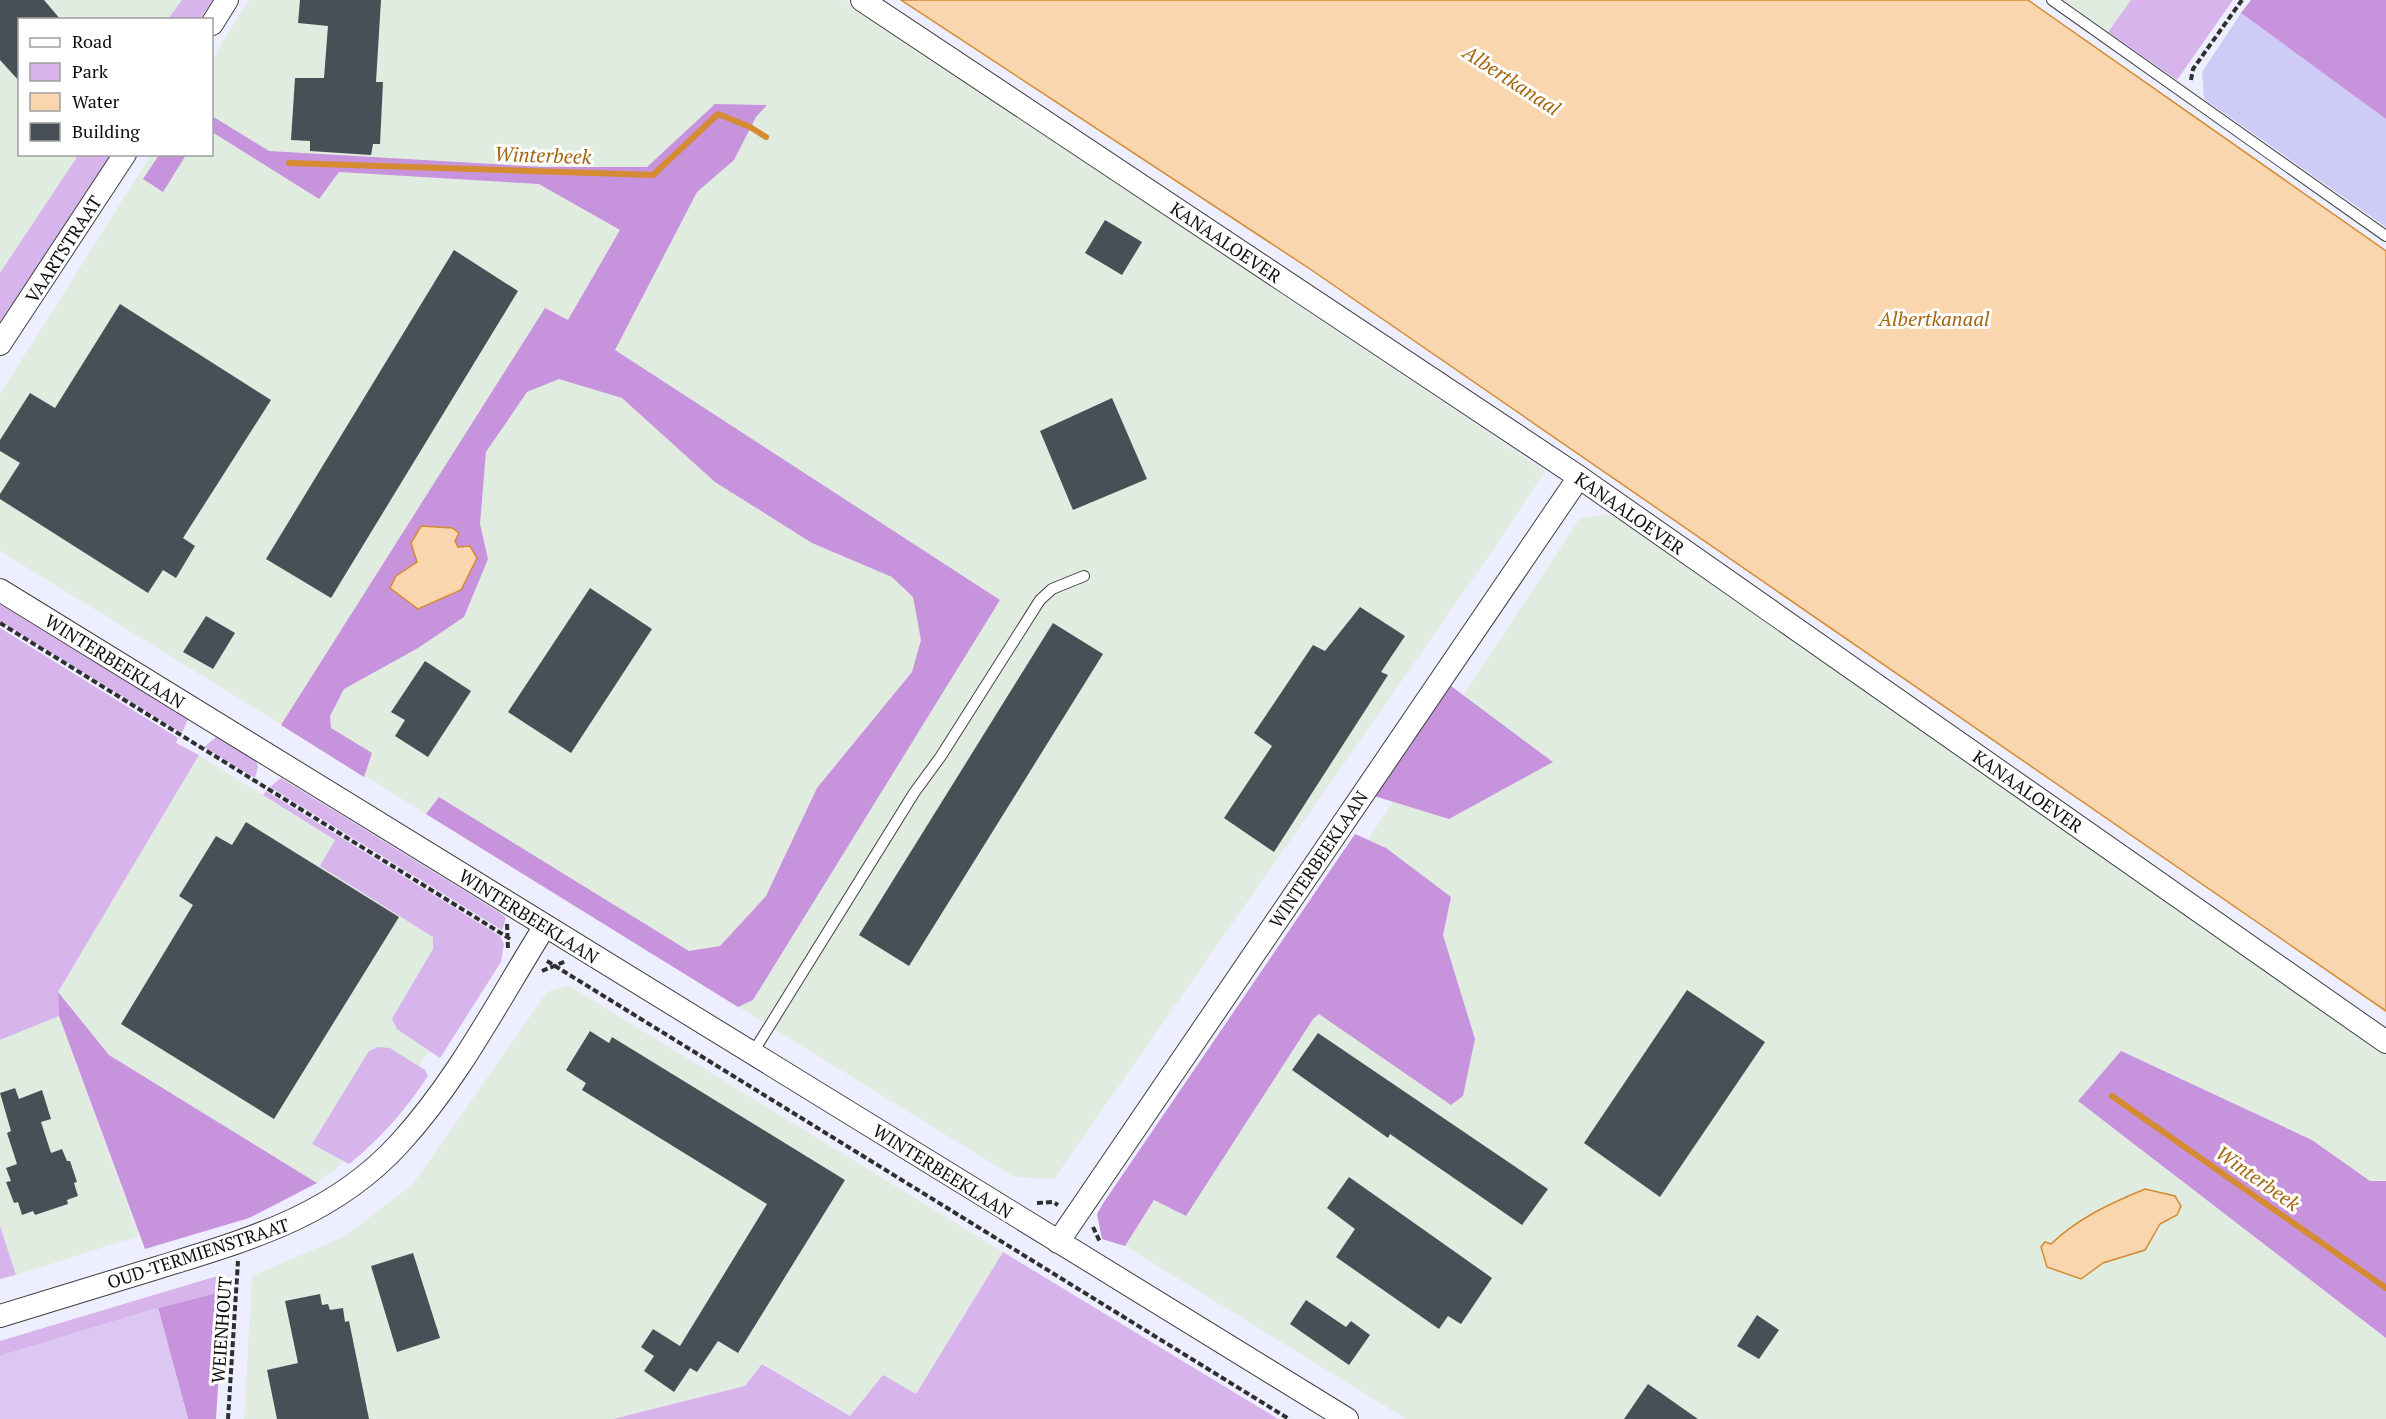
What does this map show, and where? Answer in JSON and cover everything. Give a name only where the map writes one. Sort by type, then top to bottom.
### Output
[{"type":"street","points":[[213,22],[227,0]]},
{"type":"street","name":"KANAALOEVER","points":[[862,0],[1579,477],[2386,1042]]},
{"type":"street","name":"VAARTSTRAAT","points":[[0,344],[124,156]]},
{"type":"street","name":"WINTERBEEKLAAN","points":[[1058,1242],[1579,477]]},
{"type":"street","name":"WINTERBEEKLAAN","points":[[0,590],[1347,1419]]},
{"type":"street","name":"OUD-TERMIENSTRAAT","points":[[0,1316],[233,1244],[295,1222],[349,1189],[398,1146],[433,1104],[545,926]]},
{"type":"lane","points":[[2052,0],[2386,236]]},
{"type":"lane","points":[[752,1054],[914,793],[941,756],[1040,600],[1052,589],[1084,576]]},
{"type":"path","points":[[2187,95],[2193,69],[2242,0]]},
{"type":"path","points":[[0,623],[517,943]]},
{"type":"path","points":[[508,952],[505,935],[510,919]]},
{"type":"path","points":[[544,959],[1289,1419]]},
{"type":"path","name":"WEIENHOUT","points":[[228,1419],[238,1263],[233,1244]]},
{"type":"shaded area","points":[[0,0],[182,0],[169,18],[18,18],[18,156],[78,156],[0,273]]},
{"type":"shaded area","points":[[249,0],[845,0],[1545,471],[1495,547],[1054,1179],[1014,1177],[0,551],[0,394],[150,156],[213,156],[213,57]]},
{"type":"shaded area","points":[[2063,0],[2131,0],[2108,32]]},
{"type":"shaded area","points":[[2251,0],[2386,0],[2386,119],[2241,13]]},
{"type":"shaded area","points":[[2241,13],[2386,119],[2386,227],[2204,99],[2202,72]]},
{"type":"shaded area","points":[[715,104],[767,105],[756,117],[734,160],[697,192],[615,350],[1000,600],[753,1000],[738,1007],[426,814],[439,797],[689,951],[720,946],[766,896],[817,788],[912,672],[921,640],[913,597],[892,577],[812,543],[715,482],[622,398],[559,379],[527,392],[486,452],[480,524],[488,559],[464,617],[418,648],[344,689],[330,716],[331,728],[372,753],[364,777],[281,725],[545,308],[568,320],[620,230],[539,184],[339,172],[319,199],[213,133],[213,117],[269,151],[542,167],[647,167]],"holes":[[[455,541],[458,548],[396,576]]]},
{"type":"shaded area","points":[[158,156],[185,156],[163,192],[143,179]]},
{"type":"shaded area","points":[[1612,514],[2386,1054],[2386,1181],[2370,1181],[2312,1140],[2078,1101],[2386,1338],[2386,1419],[1406,1419],[1125,1246],[1126,1217],[1365,844],[1580,518]]},
{"type":"shaded area","points":[[1451,686],[1553,762],[1449,819],[1374,796]]},
{"type":"shaded area","points":[[199,755],[496,941],[464,1004],[348,1159],[317,1183],[109,1055],[58,992]]},
{"type":"shaded area","points":[[1355,834],[1386,848],[1451,897],[1443,935],[1475,1039],[1463,1096],[1451,1105],[1319,1014],[1313,1019],[1186,1216],[1154,1200],[1125,1246],[1102,1239],[1097,1214],[1104,1202]]},
{"type":"shaded area","points":[[568,985],[1003,1252],[916,1394],[850,1416],[763,1364],[745,1386],[613,1419],[244,1419],[252,1276],[345,1236],[413,1184],[547,992]]},
{"type":"shaded area","points":[[58,992],[109,1055],[317,1183],[249,1218],[145,1249],[59,1016]]},
{"type":"shaded area","points":[[59,1016],[139,1236],[16,1275],[0,1226],[0,1040]]},
{"type":"shaded area","points":[[2121,1051],[2312,1140],[2370,1181],[2386,1181],[2386,1338],[2078,1101]]},
{"type":"shaded area","points":[[224,1291],[216,1419],[188,1419],[158,1308]]},
{"type":"shaded area","points":[[158,1308],[188,1419],[0,1419],[0,1356]]},
{"type":"green space","points":[[182,0],[213,0],[201,18],[169,18]]},
{"type":"green space","points":[[2131,0],[2233,0],[2177,80],[2108,32]]},
{"type":"green space","points":[[78,156],[110,156],[0,323],[0,273]]},
{"type":"green space","points":[[0,604],[188,719],[182,733],[0,621]]},
{"type":"green space","points":[[0,628],[178,738],[176,743],[199,755],[58,992],[59,1016],[0,1040]]},
{"type":"green space","points":[[216,737],[256,761],[258,767],[255,778],[204,747]]},
{"type":"green space","points":[[281,778],[502,914],[506,918],[502,930],[270,787]]},
{"type":"green space","points":[[266,791],[500,936],[504,944],[501,962],[440,1058],[397,1029],[392,1019],[433,949],[433,937],[320,866],[335,840],[263,795]]},
{"type":"green space","points":[[378,1047],[390,1048],[425,1070],[428,1076],[392,1123],[349,1164],[312,1144],[369,1051]]},
{"type":"green space","points":[[0,1226],[16,1275],[0,1279]]},
{"type":"green space","points":[[1003,1252],[1278,1419],[613,1419],[745,1386],[762,1364],[850,1416],[883,1375],[916,1394]]},
{"type":"green space","points":[[224,1274],[224,1291],[158,1308],[0,1356],[0,1341]]},
{"type":"water","name":"Albertkanaal","points":[[901,0],[2028,0],[2386,251],[2386,1011],[1310,269]]},
{"type":"water","points":[[421,526],[452,528],[459,533],[455,541],[458,547],[470,546],[477,558],[461,590],[418,609],[390,588],[396,576],[417,562],[411,543]]},
{"type":"water","points":[[2145,1189],[2175,1196],[2181,1206],[2177,1215],[2160,1224],[2145,1250],[2103,1263],[2081,1279],[2047,1267],[2041,1247],[2045,1242],[2051,1244],[2072,1226],[2107,1206]]},
{"type":"building","points":[[0,0],[44,0],[59,18],[18,18],[18,80],[0,60]]},
{"type":"building","points":[[300,0],[381,0],[376,82],[383,82],[380,144],[373,144],[371,155],[310,151],[310,141],[291,140],[295,78],[324,78],[328,26],[298,23]]},
{"type":"building","points":[[1105,220],[1142,242],[1122,275],[1085,253]]},
{"type":"building","points":[[454,250],[518,291],[331,598],[266,559]]},
{"type":"building","points":[[120,304],[271,400],[183,538],[195,546],[176,578],[163,570],[148,593],[0,499],[0,494],[20,463],[0,451],[0,440],[30,393],[55,408]]},
{"type":"building","points":[[1112,398],[1147,479],[1073,510],[1040,431]]},
{"type":"building","points":[[590,588],[652,629],[571,753],[508,712]]},
{"type":"building","points":[[1360,607],[1405,636],[1381,672],[1388,675],[1274,852],[1224,818],[1272,746],[1254,733],[1313,645],[1325,651]]},
{"type":"building","points":[[206,616],[235,633],[213,669],[183,652]]},
{"type":"building","points":[[1053,623],[1103,654],[909,966],[859,935]]},
{"type":"building","points":[[425,661],[471,691],[428,757],[395,736],[405,720],[391,712]]},
{"type":"building","points":[[246,822],[399,917],[274,1119],[121,1024],[193,905],[179,896],[216,836],[232,845]]},
{"type":"building","points":[[1687,990],[1765,1042],[1660,1197],[1584,1143]]},
{"type":"building","points":[[590,1031],[609,1043],[612,1037],[845,1180],[738,1353],[718,1341],[697,1372],[690,1368],[674,1392],[644,1371],[654,1356],[641,1347],[653,1329],[680,1346],[767,1204],[582,1090],[586,1083],[566,1070]]},
{"type":"building","points":[[1318,1033],[1548,1189],[1522,1225],[1390,1134],[1388,1138],[1292,1070]]},
{"type":"building","points":[[15,1088],[19,1099],[42,1090],[51,1119],[41,1122],[51,1153],[62,1149],[67,1161],[70,1161],[77,1182],[74,1183],[78,1196],[67,1200],[68,1204],[35,1215],[33,1211],[22,1215],[18,1202],[14,1203],[6,1182],[11,1181],[6,1168],[17,1164],[7,1133],[11,1131],[0,1093]]},
{"type":"building","points":[[1349,1177],[1492,1278],[1461,1324],[1448,1316],[1439,1329],[1336,1257],[1355,1229],[1327,1208]]},
{"type":"building","points":[[413,1253],[440,1338],[397,1352],[371,1266]]},
{"type":"building","points":[[320,1294],[322,1305],[328,1304],[330,1310],[343,1308],[345,1322],[349,1321],[369,1419],[277,1419],[267,1370],[298,1363],[285,1301]]},
{"type":"building","points":[[1306,1300],[1346,1327],[1351,1321],[1370,1335],[1349,1365],[1290,1324]]},
{"type":"building","points":[[1757,1315],[1779,1330],[1759,1359],[1737,1346]]},
{"type":"building","points":[[1648,1384],[1698,1419],[1624,1419]]},
{"type":"waterway","name":"Winterbeek","points":[[289,163],[653,175],[718,114],[750,127],[766,137]]},
{"type":"waterway","name":"Winterbeek","points":[[2112,1096],[2386,1288]]}]
